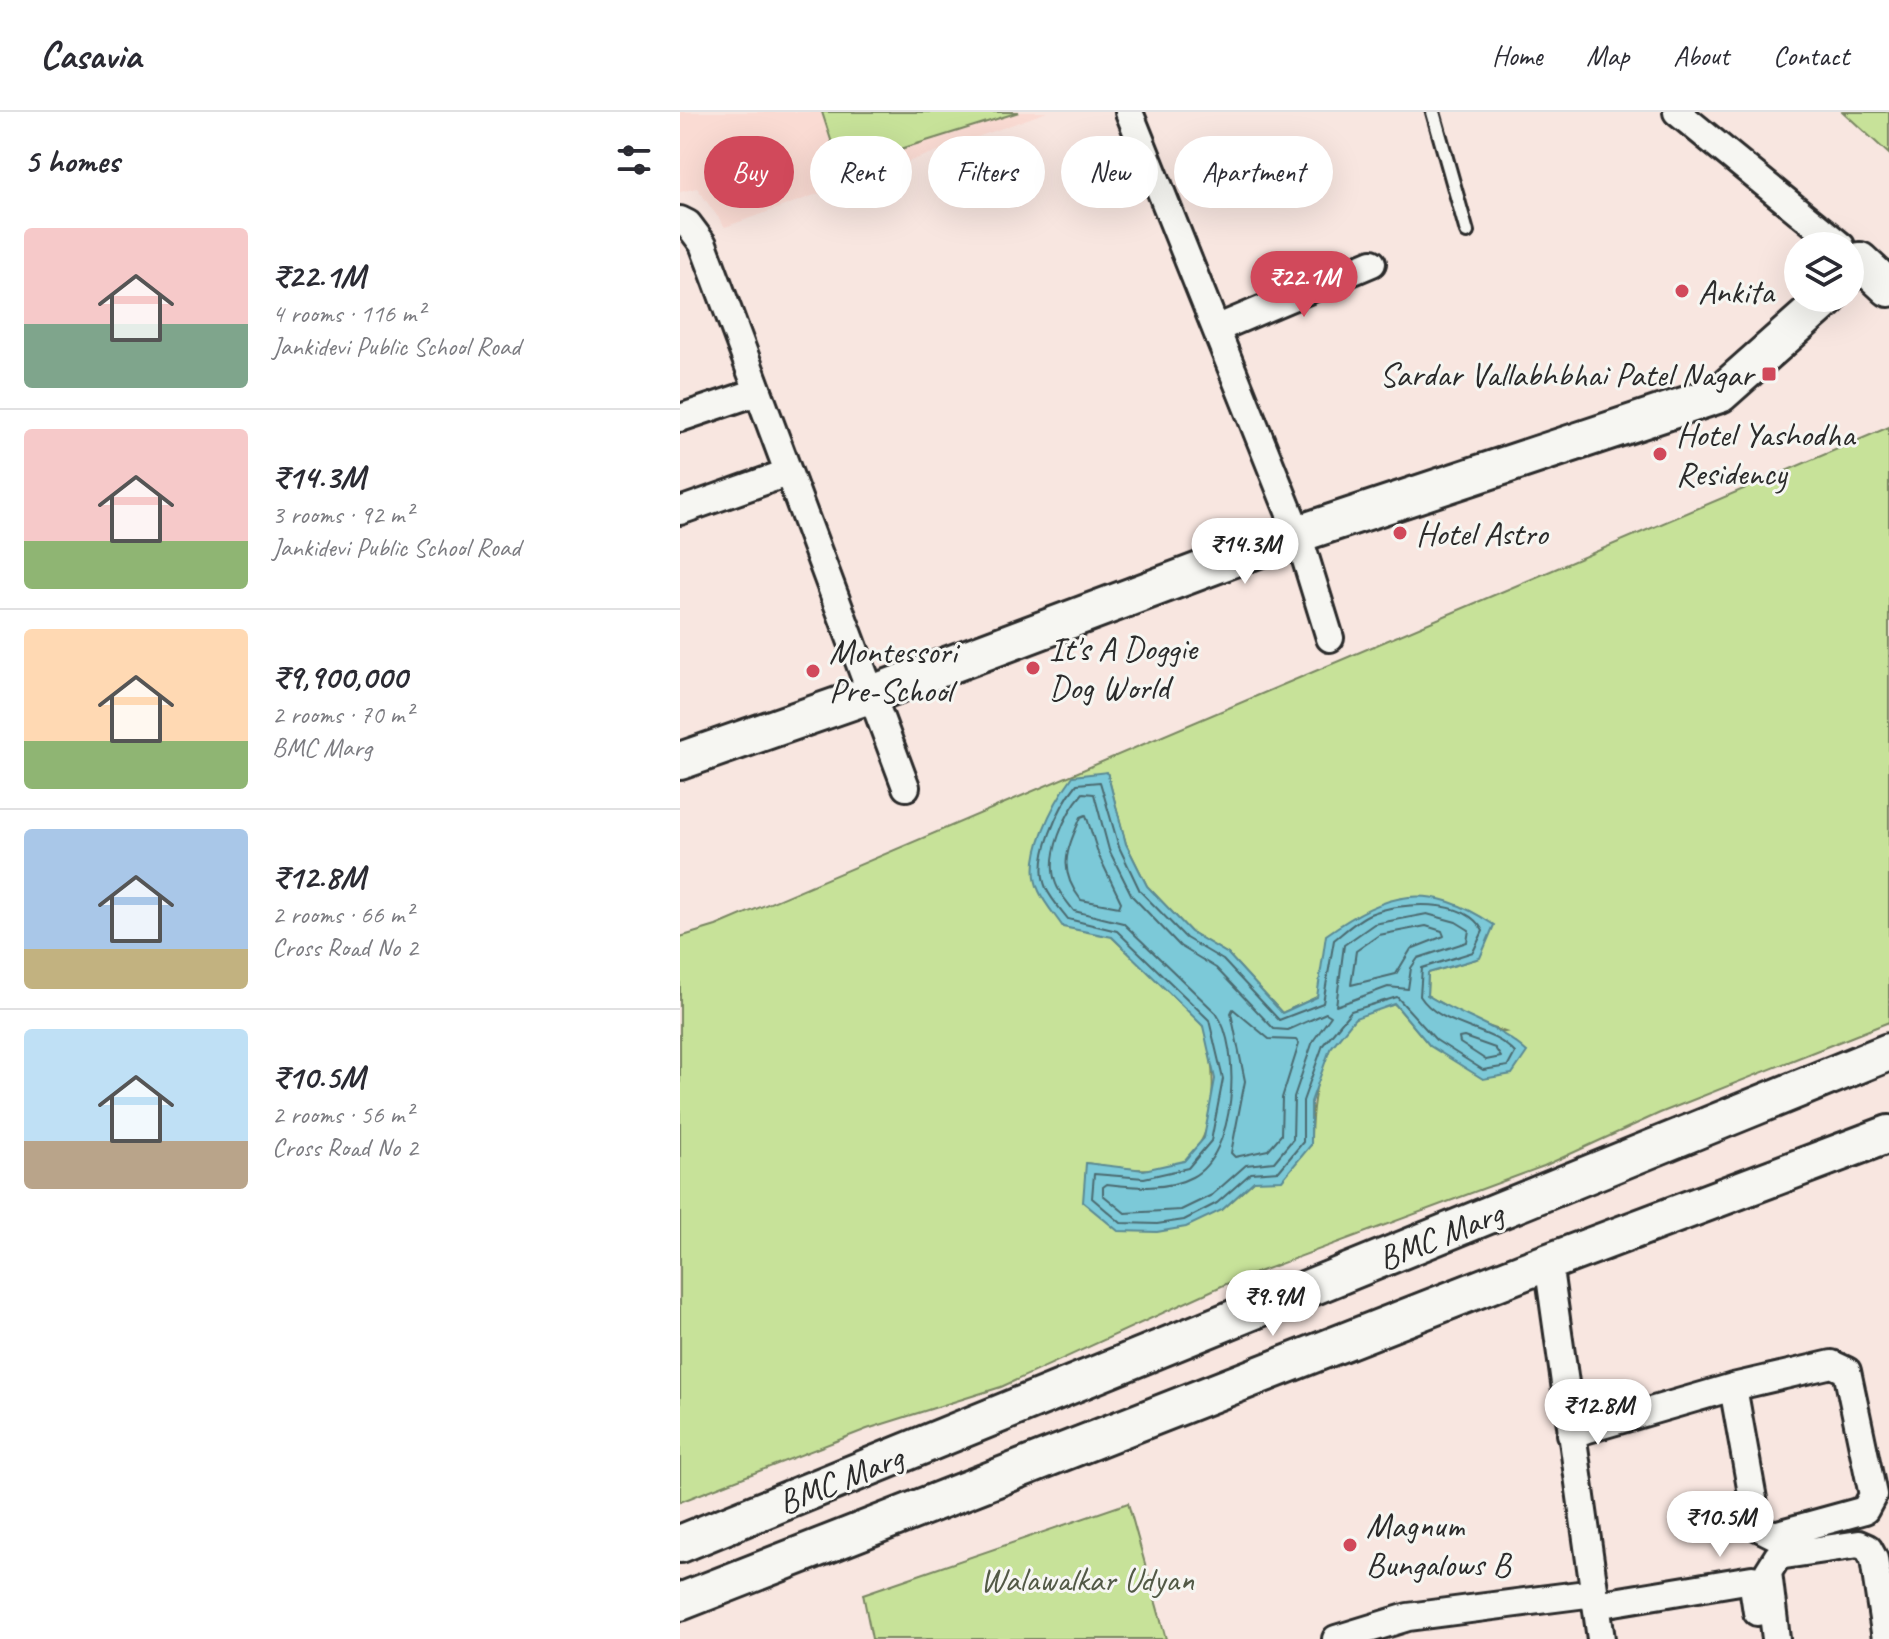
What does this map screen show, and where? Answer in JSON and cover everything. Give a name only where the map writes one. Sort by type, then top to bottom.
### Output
[{"type":"street","points":[[1129,112],[1298,534],[1330,638]]},
{"type":"street","points":[[1677,112],[1819,232]]},
{"type":"street","points":[[680,220],[688,224],[703,244],[906,787]]},
{"type":"street","points":[[1216,329],[1372,263]]},
{"type":"street","points":[[1864,269],[1889,288]]},
{"type":"street","points":[[680,761],[872,694],[1298,534],[1720,394],[1812,312]]},
{"type":"street","points":[[680,418],[757,392]]},
{"type":"street","points":[[680,511],[787,473]]},
{"type":"street","name":"BMC Marg","points":[[680,1544],[1889,1052]]},
{"type":"street","name":"BMC Marg","points":[[680,1602],[1548,1262],[1889,1134]]},
{"type":"street","points":[[1548,1262],[1601,1639]]},
{"type":"street","points":[[1571,1434],[1733,1387],[1832,1364],[1847,1371],[1873,1495],[1865,1510],[1774,1535],[1758,1527],[1733,1387]]},
{"type":"street","points":[[1776,1639],[1768,1572],[1771,1563],[1778,1556],[1859,1544],[1868,1548],[1874,1559],[1886,1639]]},
{"type":"street","points":[[1336,1639],[1408,1617],[1595,1599],[1752,1579],[1762,1639]]},
{"type":"lane","points":[[1433,112],[1467,232]]},
{"type":"shaded area","points":[[680,112],[1047,112],[980,136],[928,136],[928,154],[912,160],[912,136],[810,136],[810,197],[794,202],[794,136],[704,136],[704,198],[697,188],[680,192]]},
{"type":"shaded area","points":[[711,208],[778,208],[725,227]]},
{"type":"green space","points":[[822,112],[1019,112],[942,136],[928,136],[928,140],[912,145],[912,136],[830,136]]},
{"type":"green space","points":[[1843,112],[1889,112],[1889,154]]},
{"type":"green space","points":[[1889,427],[1889,1022],[1660,1113],[1544,1166],[1226,1284],[1001,1387],[867,1429],[680,1502],[680,937],[716,926]],"holes":[[[1107,772],[1126,844],[1147,886],[1191,932],[1228,954],[1282,1013],[1317,997],[1480,958],[1428,973],[1427,995],[1467,1019],[1505,1032],[1430,1046],[1395,1004],[1358,1016],[1342,1032],[1324,1061],[1315,1094],[1311,1145],[1254,1181],[1222,1210],[1086,1163],[1149,1169],[1174,1166],[1184,1161],[1204,1136],[1212,1099],[1211,1060],[1204,1028],[1112,937]]]},
{"type":"green space","name":"Walawalkar Udyan","points":[[1128,1503],[1166,1639],[872,1639],[863,1594]]},
{"type":"water","points":[[1107,772],[1126,844],[1147,886],[1191,932],[1228,954],[1282,1013],[1317,997],[1326,935],[1389,901],[1428,897],[1449,902],[1494,925],[1480,958],[1428,973],[1427,995],[1492,1028],[1527,1052],[1512,1074],[1483,1079],[1430,1046],[1395,1004],[1355,1018],[1330,1049],[1311,1102],[1311,1145],[1282,1180],[1254,1181],[1222,1210],[1186,1227],[1157,1232],[1118,1231],[1083,1202],[1086,1163],[1144,1170],[1184,1161],[1204,1138],[1215,1079],[1203,1026],[1112,937],[1063,927],[1039,891],[1035,878],[1038,847],[1057,800],[1073,776]]},
{"type":"place","name":"Ankita","points":[[1682,291]]},
{"type":"place","name":"Sardar Vallabhbhai Patel Nagar","points":[[1769,374]]},
{"type":"place","name":"Hotel Yashodha Residency","points":[[1660,454]]},
{"type":"place","name":"Hotel Astro","points":[[1400,533]]},
{"type":"place","name":"It's A Doggie Dog World","points":[[1033,668]]},
{"type":"place","name":"Montessori Pre-School","points":[[813,671]]},
{"type":"place","name":"Magnum Bungalows B","points":[[1350,1545]]}]
